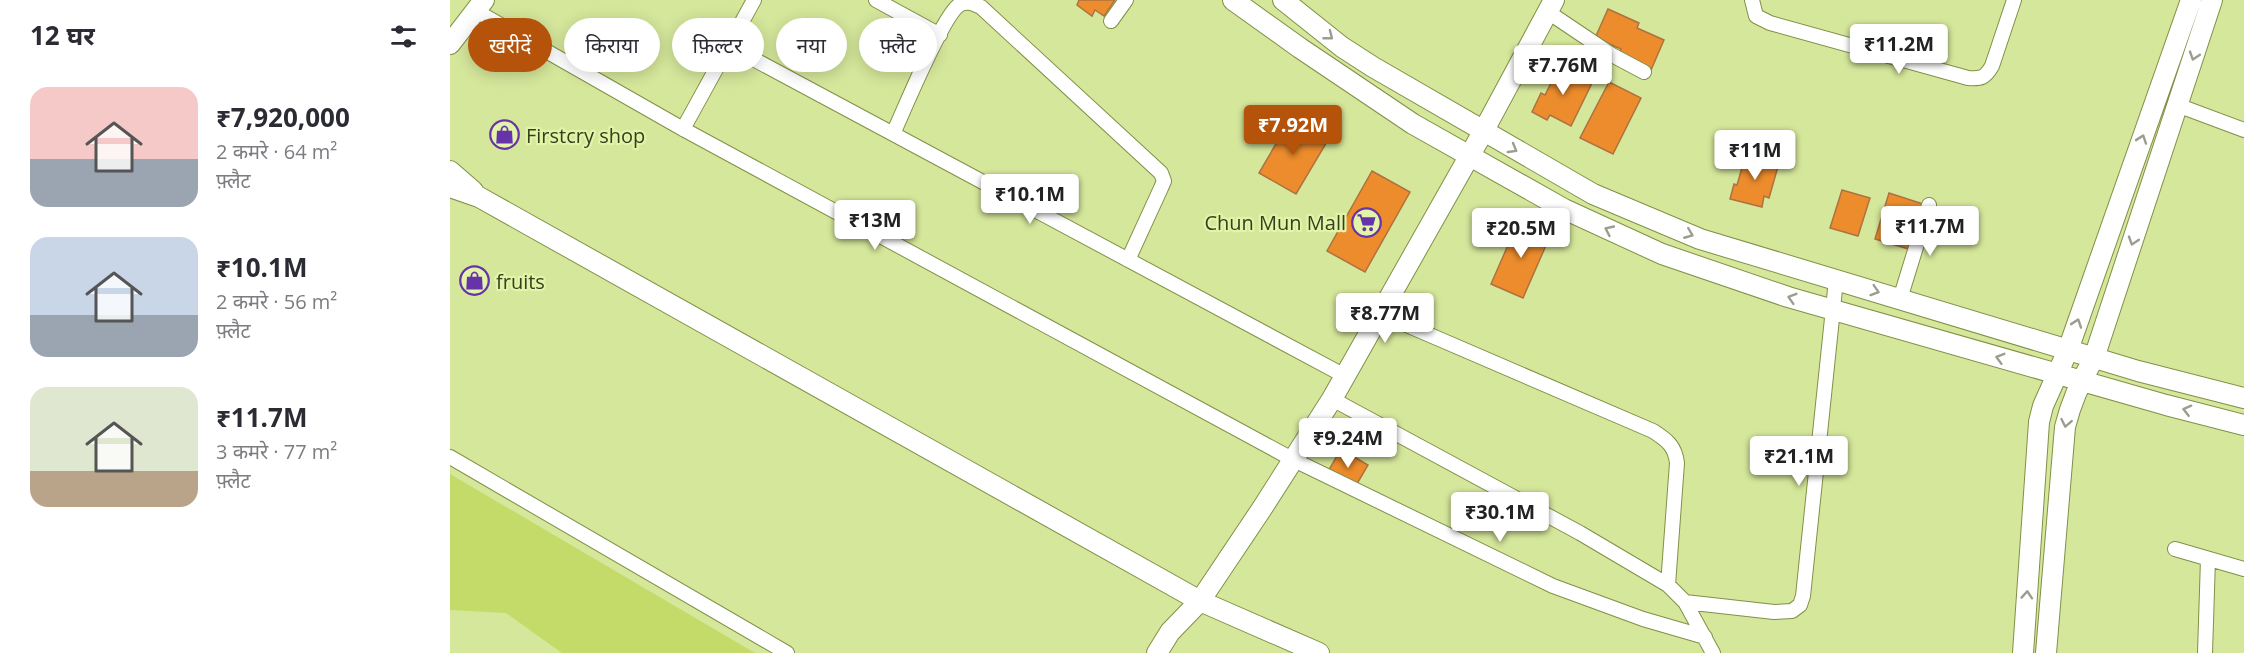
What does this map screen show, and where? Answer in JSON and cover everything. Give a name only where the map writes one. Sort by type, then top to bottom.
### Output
[{"type":"street","points":[[744,18],[754,0]]},
{"type":"street","points":[[876,0],[940,35]]},
{"type":"street","points":[[1111,21],[1126,0]]},
{"type":"street","points":[[1233,0],[1413,124],[1564,209],[1662,254],[1788,297],[2080,381],[2244,425]]},
{"type":"street","points":[[1283,0],[1342,47],[1483,132],[1603,199],[1700,239],[2094,358],[2244,398]]},
{"type":"street","points":[[1752,0],[1756,16],[1770,23],[1968,78],[1980,79],[1987,75],[1992,66],[2014,0]]},
{"type":"street","points":[[2023,653],[2039,422],[2043,406],[2068,350],[2191,0]]},
{"type":"street","points":[[2046,653],[2065,427],[2069,408],[2080,381],[2094,358],[2212,0]]},
{"type":"street","points":[[893,134],[940,35],[960,4],[968,2],[981,7],[1161,173],[1164,181],[1128,260]]},
{"type":"street","points":[[450,57],[453,40],[480,6],[683,129],[1292,459],[1553,586],[1643,619],[1705,636]]},
{"type":"street","points":[[1157,653],[1170,632],[1200,601],[1332,399],[1470,156],[1551,6],[1612,55],[1644,72]]},
{"type":"street","points":[[764,65],[1345,376]]},
{"type":"street","points":[[683,129],[715,72]]},
{"type":"street","points":[[2177,105],[2244,130]]},
{"type":"street","points":[[450,171],[479,197]]},
{"type":"street","points":[[450,188],[479,197],[1200,601],[1319,653]]},
{"type":"street","points":[[1900,299],[1929,205]]},
{"type":"street","points":[[1685,602],[1774,612],[1792,611],[1800,606],[1803,596],[1836,280]]},
{"type":"street","points":[[1381,314],[1653,431],[1670,442],[1675,451],[1677,463],[1668,585]]},
{"type":"street","points":[[1332,399],[1580,533],[1668,585],[1685,602],[1713,653]]},
{"type":"street","points":[[450,457],[786,653]]},
{"type":"street","points":[[2175,549],[2244,569]]},
{"type":"street","points":[[2205,653],[2208,559]]},
{"type":"green space","points":[[450,474],[755,653],[562,653],[506,613],[450,610]]},
{"type":"building","points":[[1079,0],[1115,0],[1104,16],[1095,10],[1092,16],[1077,5]]},
{"type":"building","points":[[1608,9],[1639,23],[1637,28],[1664,40],[1651,70],[1618,56],[1621,49],[1595,38]]},
{"type":"building","points":[[1560,65],[1593,81],[1571,126],[1550,115],[1547,120],[1532,112],[1541,93],[1545,95]]},
{"type":"building","points":[[1609,82],[1641,98],[1613,154],[1580,138]]},
{"type":"building","points":[[1291,118],[1328,140],[1296,194],[1259,173]]},
{"type":"building","points":[[1746,154],[1779,163],[1769,198],[1764,196],[1762,207],[1730,199],[1734,184],[1737,185]]},
{"type":"building","points":[[1372,171],[1410,192],[1365,272],[1327,251]]},
{"type":"building","points":[[1842,190],[1870,198],[1858,236],[1830,228]]},
{"type":"building","points":[[1889,193],[1926,205],[1912,250],[1875,239]]},
{"type":"building","points":[[1519,220],[1551,234],[1523,298],[1491,284]]},
{"type":"building","points":[[1341,449],[1368,465],[1354,489],[1327,473]]},
{"type":"place","name":"Firstcry shop","points":[[505,135]]},
{"type":"place","name":"Chun Mun Mall","points":[[1367,222]]},
{"type":"place","name":"fruits","points":[[475,281]]}]
